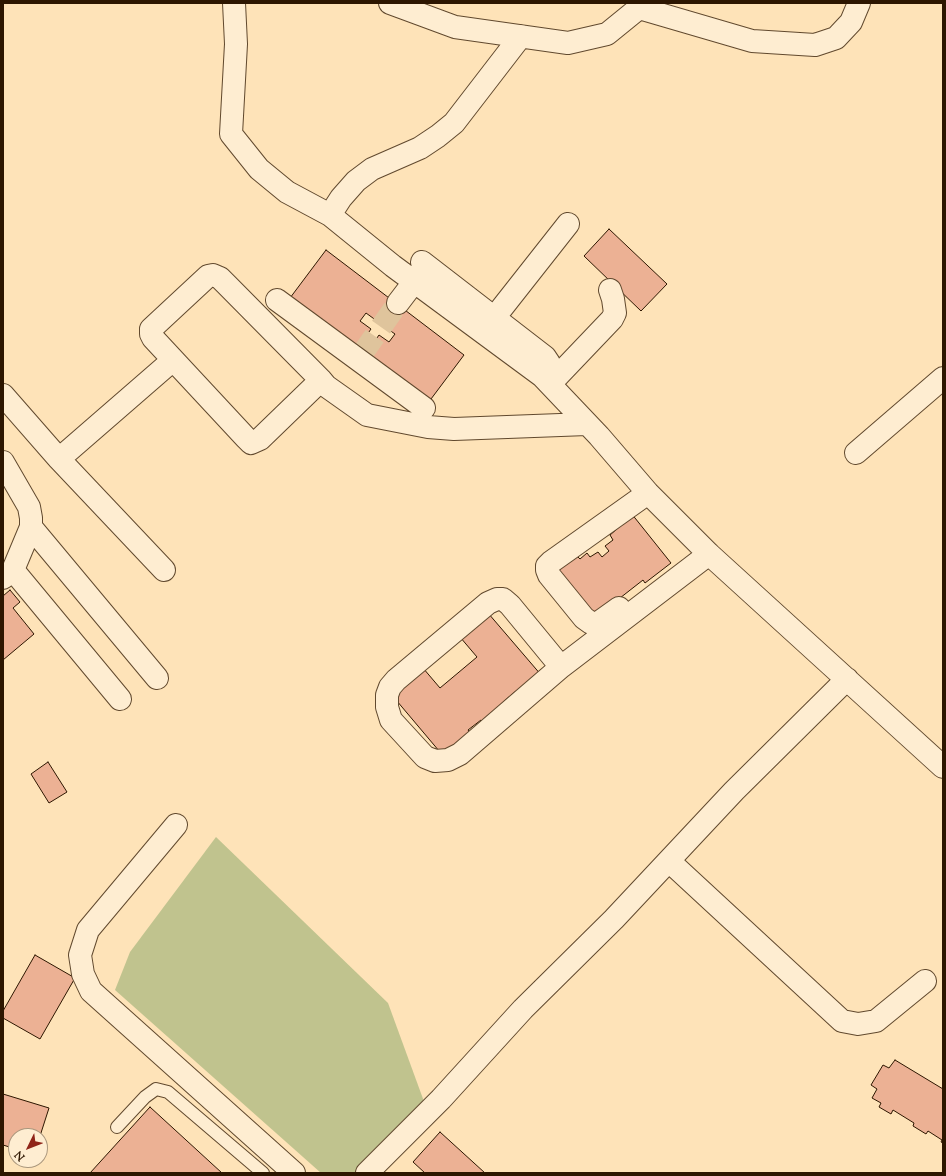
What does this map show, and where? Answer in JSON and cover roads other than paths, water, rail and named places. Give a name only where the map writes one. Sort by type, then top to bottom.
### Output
[{"type":"street","points":[[234,3],[236,44],[231,134],[259,169],[287,192],[330,215],[393,266],[418,272],[494,318],[545,357],[551,370],[550,384]]},
{"type":"street","points":[[390,3],[455,27],[568,43],[607,34],[640,6],[752,41],[815,45],[836,38],[851,22],[859,3]]},
{"type":"street","points":[[330,215],[341,198],[356,181],[372,169],[420,148],[454,123],[521,36]]},
{"type":"street","points":[[494,318],[568,224]]},
{"type":"street","points":[[398,303],[418,272]]},
{"type":"street","points":[[418,272],[542,376],[648,493],[704,548],[943,767]]},
{"type":"street","points":[[321,380],[260,439],[252,443],[153,338],[152,329],[208,276],[213,275],[220,278],[321,380],[326,386],[367,415],[428,427],[454,428],[587,424]]},
{"type":"street","points":[[550,384],[612,319],[614,308],[610,290]]},
{"type":"street","points":[[277,300],[360,356],[424,408]]},
{"type":"street","points":[[59,459],[173,360]]},
{"type":"street","points":[[856,453],[943,378]]},
{"type":"street","points":[[5,402],[164,570]]},
{"type":"street","points":[[3,462],[29,507],[31,527],[8,574],[120,699]]},
{"type":"street","points":[[648,493],[550,562],[547,566],[547,570],[550,575],[584,618],[591,623],[598,623],[604,620],[649,585],[704,548]]},
{"type":"street","points":[[31,527],[157,678]]},
{"type":"street","points":[[561,667],[510,604],[504,599],[496,599],[488,603],[396,680],[390,687],[387,695],[387,707],[391,720],[425,757],[435,762],[448,760],[460,754],[561,667],[704,548]]},
{"type":"street","points":[[367,1173],[441,1099],[523,1009],[614,919],[734,791],[846,679]]},
{"type":"street","points":[[176,825],[88,930],[80,955],[82,974],[91,991],[294,1173]]},
{"type":"street","points":[[669,861],[842,1020],[858,1024],[876,1021],[925,982]]},
{"type":"lane","points":[[116,1126],[145,1097],[156,1089],[168,1092],[263,1173]]},
{"type":"tunnel","points":[[362,354],[398,303]]}]
